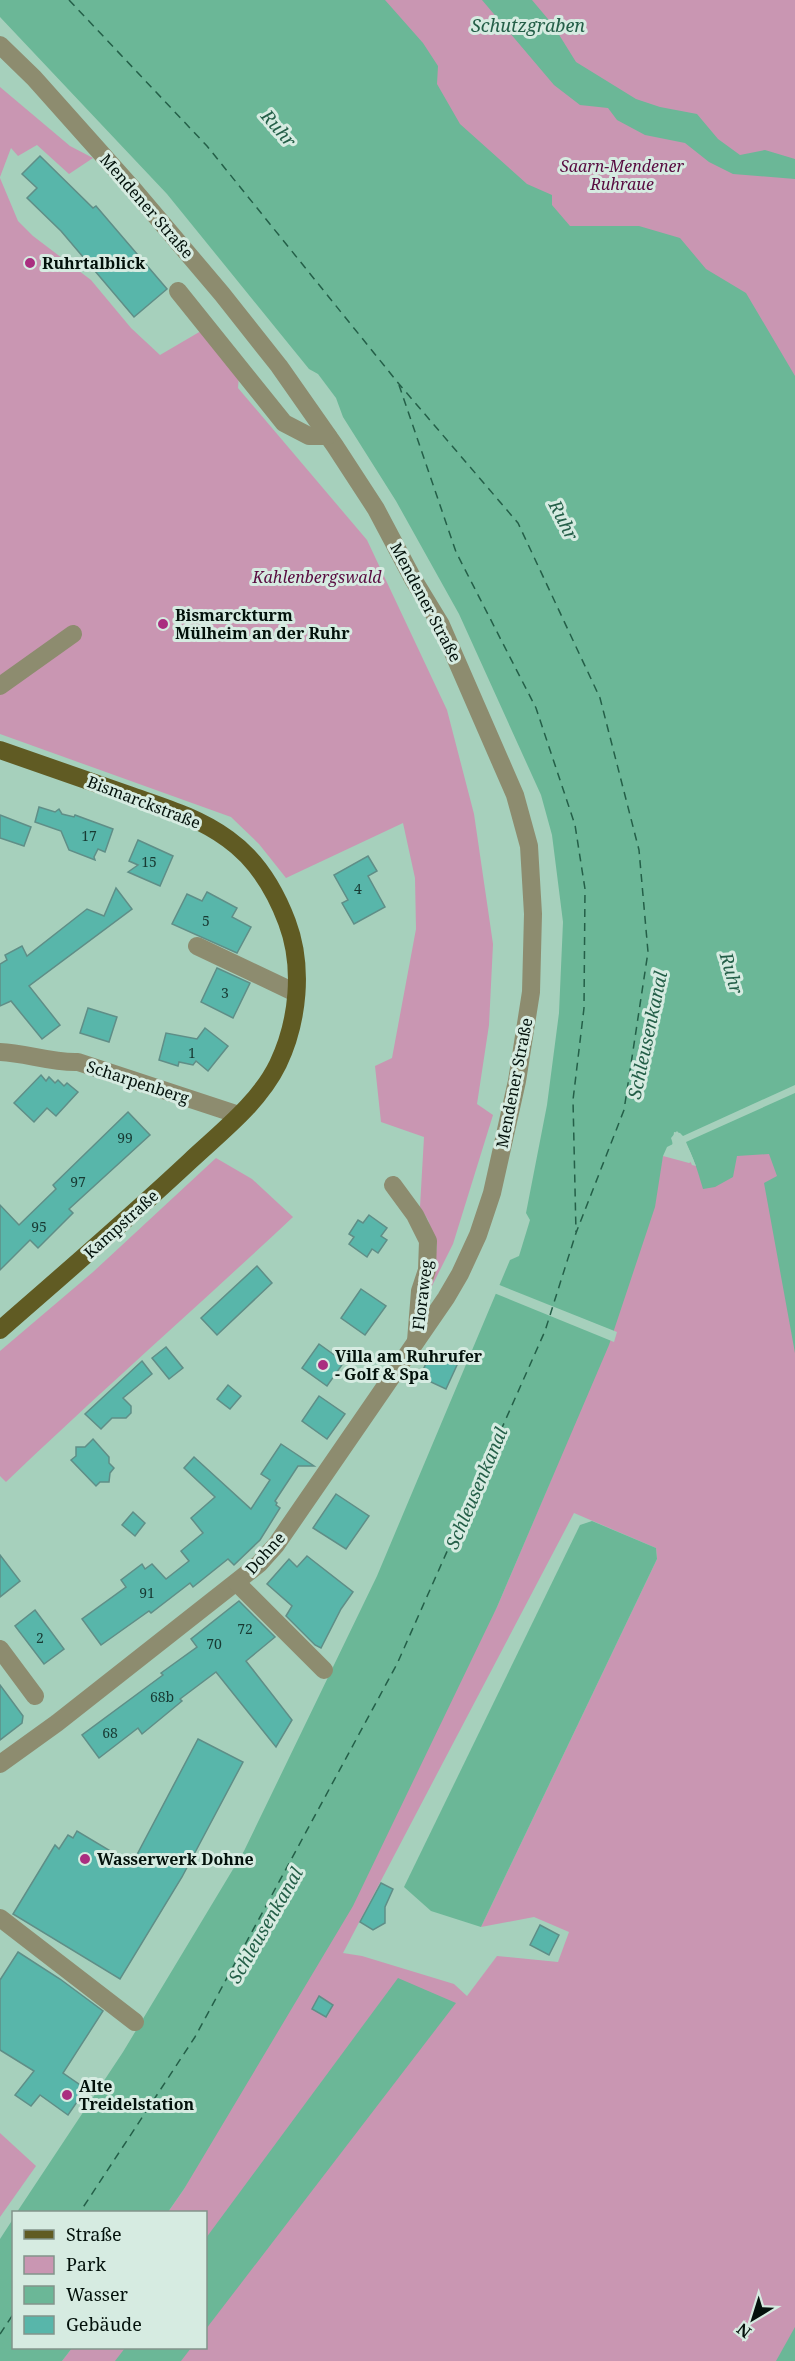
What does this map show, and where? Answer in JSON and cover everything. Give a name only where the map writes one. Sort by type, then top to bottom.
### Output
[{"type":"main road","name":"Bismarckstraße","points":[[0,750],[195,818],[229,839],[255,864],[279,900],[292,936],[297,977],[287,1042],[264,1087],[239,1115]]},
{"type":"main road","name":"Kampstraße","points":[[0,1330],[113,1232],[239,1115]]},
{"type":"street","name":"Mendener Straße","points":[[0,45],[41,86],[215,285],[279,366],[328,436],[376,509],[441,626],[515,795],[529,846],[533,914],[531,992],[518,1081],[492,1193],[478,1235],[460,1274]]},
{"type":"street","points":[[178,291],[284,423],[309,436],[328,436]]},
{"type":"street","points":[[0,686],[73,634]]},
{"type":"street","points":[[197,946],[296,993]]},
{"type":"street","name":"Scharpenberg","points":[[0,1052],[61,1063],[78,1062],[239,1115]]},
{"type":"street","name":"Floraweg","points":[[393,1185],[415,1215],[428,1241],[427,1270],[420,1292],[416,1343]]},
{"type":"street","name":"Dohne","points":[[0,1764],[57,1723],[259,1564],[276,1545],[416,1343],[460,1274]]},
{"type":"street","points":[[237,1583],[324,1670]]},
{"type":"street","points":[[0,1649],[35,1696]]},
{"type":"street","points":[[0,1918],[135,2022]]},
{"type":"green space","name":"Saarn-Mendener Ruhraue","points":[[225,0],[795,0],[795,928]]},
{"type":"green space","points":[[0,87],[70,146],[93,158],[69,174],[37,145],[18,156],[11,148],[0,177]]},
{"type":"green space","name":"Kahlenbergswald","points":[[0,178],[18,221],[33,236],[91,280],[131,328],[160,355],[201,331],[239,375],[238,388],[367,540],[447,710],[474,814],[493,944],[489,1025],[477,1104],[493,1115],[453,1244],[430,1290],[437,1246],[428,1220],[420,1207],[424,1137],[381,1122],[375,1066],[392,1058],[416,929],[415,878],[403,823],[286,878],[259,844],[231,817],[0,734]]},
{"type":"green space","points":[[795,1109],[795,2361],[62,2361],[71,2349],[207,2349],[207,2211],[169,2211],[184,2189],[497,1607],[551,1480],[658,1178],[663,1156],[689,1163]],"holes":[[[574,1513],[656,1548],[657,1559],[481,1927],[534,1917],[569,1932],[558,1962],[497,1956],[467,1996],[454,1984],[362,1956],[343,1953]],[[319,1996],[333,2005],[327,2017],[312,2009]]]},
{"type":"green space","points":[[216,1158],[252,1179],[293,1217],[6,1482],[0,1476],[0,1351],[93,1272]]},
{"type":"green space","points":[[0,2133],[36,2166],[0,2217]]},
{"type":"water","points":[[0,0],[385,0],[423,43],[438,66],[437,84],[460,124],[527,184],[552,195],[552,205],[570,226],[639,226],[680,238],[706,269],[746,293],[795,376],[795,1353],[764,1183],[777,1176],[769,1154],[737,1156],[733,1177],[715,1187],[703,1189],[690,1151],[677,1131],[671,1138],[673,1144],[667,1147],[663,1156],[655,1207],[609,1345],[497,1607],[353,1906],[169,2211],[18,2211],[123,2052],[244,1851],[377,1576],[510,1260],[519,1256],[530,1220],[526,1213],[547,1105],[559,1013],[563,922],[552,835],[541,795],[459,614],[396,501],[343,417],[336,398],[318,374],[309,369],[167,194],[0,17]]},
{"type":"water","name":"Schutzgraben","points":[[482,0],[532,0],[553,25],[576,62],[636,99],[660,107],[697,114],[718,139],[740,155],[765,150],[795,159],[795,179],[733,174],[709,162],[685,143],[645,135],[617,120],[608,108],[580,105],[554,85]]},
{"type":"water","points":[[592,1521],[656,1548],[657,1559],[481,1927],[431,1911],[404,1887],[580,1525]]},
{"type":"water","points":[[398,1978],[456,2003],[207,2328],[207,2237]]},
{"type":"water","points":[[12,2221],[12,2349],[71,2349],[62,2361],[0,2361],[0,2239]]},
{"type":"water","points":[[795,2327],[795,2361],[776,2361]]},
{"type":"water","points":[[124,2349],[190,2349],[181,2361],[115,2361]]},
{"type":"pier","points":[[795,1085],[795,1093],[686,1142],[696,1166],[692,1165],[678,1135],[675,1136],[676,1144],[672,1147],[674,1132],[683,1136]]},
{"type":"pier","points":[[497,1284],[617,1332],[614,1342],[494,1293]]},
{"type":"building","points":[[40,156],[93,208],[96,206],[167,289],[134,317],[61,231],[27,198],[37,188],[22,174]]},
{"type":"building","points":[[39,807],[55,812],[59,809],[62,814],[74,817],[75,815],[113,829],[105,852],[98,849],[95,860],[69,850],[61,831],[35,822]]},
{"type":"building","points":[[0,815],[31,827],[24,846],[0,838]]},
{"type":"building","points":[[138,840],[173,856],[160,886],[128,872],[138,865],[129,861]]},
{"type":"building","points":[[368,856],[377,871],[368,876],[385,907],[354,924],[342,903],[348,900],[334,875]]},
{"type":"building","points":[[116,888],[132,909],[29,986],[60,1025],[42,1039],[11,1001],[0,1006],[0,964],[7,960],[5,955],[22,946],[27,956],[87,909],[104,916]]},
{"type":"building","points":[[207,892],[237,908],[232,917],[251,927],[237,953],[172,924],[187,894],[202,901]]},
{"type":"building","points":[[217,968],[250,983],[233,1018],[201,1002]]},
{"type":"building","points":[[88,1008],[117,1017],[109,1042],[80,1033]]},
{"type":"building","points":[[205,1028],[228,1046],[208,1071],[196,1061],[193,1065],[179,1062],[178,1066],[159,1060],[166,1033],[197,1039]]},
{"type":"building","points":[[41,1075],[46,1081],[49,1077],[55,1083],[58,1080],[64,1086],[67,1083],[78,1092],[56,1116],[47,1108],[34,1122],[14,1103]]},
{"type":"building","points":[[128,1112],[150,1135],[69,1209],[73,1213],[38,1248],[30,1240],[0,1270],[0,1205],[19,1225],[56,1189],[53,1185]]},
{"type":"building","points":[[369,1215],[387,1228],[381,1236],[387,1240],[378,1253],[372,1249],[367,1257],[349,1244],[354,1237],[349,1234],[358,1220],[363,1223]]},
{"type":"building","points":[[257,1266],[272,1283],[217,1335],[201,1318]]},
{"type":"building","points":[[361,1289],[386,1306],[365,1335],[341,1318]]},
{"type":"building","name":"Villa am Ruhrufer - Golf & Spa","points":[[319,1344],[344,1362],[327,1386],[302,1368]]},
{"type":"building","points":[[166,1347],[183,1368],[169,1379],[152,1358]]},
{"type":"building","points":[[431,1352],[458,1363],[446,1389],[420,1377]]},
{"type":"building","points":[[142,1361],[152,1374],[123,1398],[131,1406],[131,1413],[126,1418],[112,1418],[101,1429],[85,1414]]},
{"type":"building","points":[[228,1385],[241,1396],[230,1409],[217,1399]]},
{"type":"building","points":[[319,1396],[345,1414],[327,1439],[302,1421]]},
{"type":"building","points":[[93,1439],[109,1457],[109,1463],[114,1468],[110,1473],[109,1482],[100,1482],[96,1486],[71,1460],[76,1456],[76,1447],[85,1447]]},
{"type":"building","points":[[281,1444],[314,1466],[298,1466],[275,1501],[280,1508],[260,1540],[234,1565],[228,1559],[193,1587],[190,1583],[151,1613],[149,1611],[101,1645],[82,1619],[126,1587],[121,1580],[142,1564],[145,1569],[152,1564],[166,1579],[189,1561],[181,1551],[203,1533],[191,1518],[215,1497],[184,1468],[194,1457],[251,1509],[270,1480],[261,1474]]},
{"type":"building","points":[[336,1494],[369,1516],[346,1549],[313,1528]]},
{"type":"building","points":[[133,1512],[145,1523],[135,1536],[122,1525]]},
{"type":"building","points":[[0,1555],[20,1581],[0,1597]]},
{"type":"building","points":[[307,1556],[353,1592],[341,1609],[321,1648],[315,1645],[286,1616],[292,1606],[267,1584],[289,1559],[297,1567]]},
{"type":"building","points":[[239,1601],[275,1637],[246,1661],[292,1720],[276,1747],[216,1672],[180,1699],[182,1701],[142,1734],[138,1728],[99,1758],[82,1735],[197,1647],[191,1639]]},
{"type":"building","points":[[35,1610],[64,1649],[44,1664],[15,1626]]},
{"type":"building","points":[[0,1685],[23,1716],[22,1723],[0,1740]]},
{"type":"building","name":"Wasserwerk Dohne","points":[[198,1739],[243,1762],[182,1877],[120,1979],[13,1914],[55,1845],[59,1849],[68,1835],[73,1838],[77,1831],[132,1864]]},
{"type":"building","points":[[381,1883],[393,1889],[385,1907],[385,1923],[373,1930],[360,1922]]},
{"type":"building","points":[[540,1925],[559,1935],[549,1955],[530,1945]]},
{"type":"building","points":[[18,1952],[103,2011],[63,2073],[86,2089],[68,2115],[40,2095],[31,2106],[15,2095],[34,2071],[0,2050],[0,1980]]},
{"type":"building","points":[[319,1996],[333,2005],[326,2017],[312,2009]]},
{"type":"ferry route","points":[[69,0],[207,146],[399,384],[518,523],[600,698],[639,850],[648,952],[624,1110],[576,1233],[545,1331],[397,1664],[195,2037],[81,2211]]},
{"type":"ferry route","points":[[399,385],[456,552],[536,708],[575,825],[585,889],[584,1008],[573,1100],[576,1232]]},
{"type":"ferry route","points":[[0,2334],[12,2316]]},
{"type":"place","name":"Ruhrtalblick","points":[[30,263]]},
{"type":"place","name":"Bismarckturm Mülheim an der Ruhr","points":[[163,624]]},
{"type":"place","name":"Villa am Ruhrufer - Golf & Spa","points":[[323,1365]]},
{"type":"place","name":"Wasserwerk Dohne","points":[[85,1859]]},
{"type":"place","name":"Alte Treidelstation","points":[[67,2095]]},
{"type":"water label","name":"Ruhr","points":[[279,128]]},
{"type":"water label","name":"Ruhr","points":[[564,520]]},
{"type":"water label","name":"Ruhr","points":[[732,973]]},
{"type":"water label","name":"Schleusenkanal","points":[[647,1035]]},
{"type":"water label","name":"Schleusenkanal","points":[[476,1488]]},
{"type":"water label","name":"Schleusenkanal","points":[[265,1925]]}]
